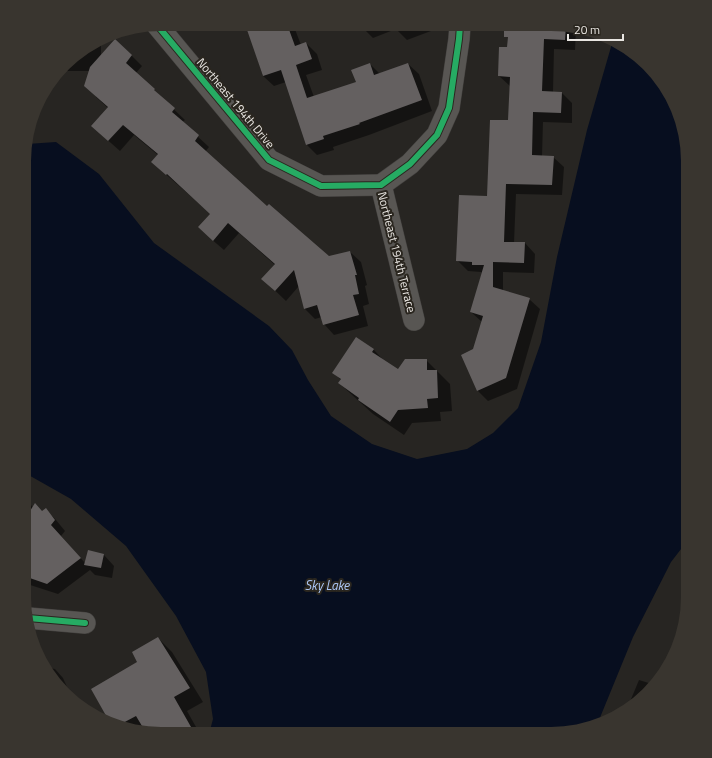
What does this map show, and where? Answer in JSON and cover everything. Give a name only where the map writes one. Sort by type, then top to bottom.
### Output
[{"type":"street","name":"Northeast 194th Drive","points":[[162,31],[269,160],[321,186],[380,185]]},
{"type":"street","points":[[380,185],[410,164],[437,135],[449,108],[460,31]]},
{"type":"street","name":"Northeast 194th Terrace","points":[[380,185],[414,320]]},
{"type":"street","points":[[33,618],[85,623]]},
{"type":"water","name":"Sky Lake","points":[[611,46],[637,63],[659,89],[668,104],[674,119],[679,136],[681,152],[681,549],[671,562],[633,637],[600,717],[576,725],[560,727],[211,727],[213,719],[206,672],[176,616],[126,546],[71,499],[31,476],[32,144],[56,142],[99,174],[154,243],[269,326],[292,350],[308,380],[331,416],[372,444],[417,459],[467,449],[493,433],[518,408],[541,342],[557,257],[587,130]]},
{"type":"building","points":[[247,31],[290,31],[295,46],[306,42],[312,59],[296,65],[307,98],[356,82],[351,70],[370,63],[374,75],[408,63],[422,100],[359,123],[360,124],[323,136],[324,139],[306,145],[281,70],[263,76]]},
{"type":"building","points":[[504,31],[566,32],[565,40],[544,39],[542,91],[562,92],[561,113],[533,112],[532,155],[554,156],[552,185],[506,184],[504,242],[525,242],[524,263],[493,262],[493,287],[530,298],[506,378],[477,391],[461,355],[473,349],[483,316],[470,312],[484,265],[472,265],[472,262],[456,261],[459,195],[487,196],[490,120],[508,120],[510,77],[498,76],[499,47],[507,47],[508,37],[504,37]]},
{"type":"building","points":[[115,39],[132,55],[126,63],[175,108],[172,112],[199,135],[195,141],[267,206],[269,204],[329,256],[350,251],[357,275],[355,275],[359,294],[353,295],[359,315],[323,325],[317,305],[304,309],[294,270],[275,291],[261,279],[275,264],[228,223],[213,241],[198,227],[210,214],[167,174],[166,175],[151,162],[158,154],[123,125],[108,141],[91,126],[108,107],[84,86],[90,67]]},
{"type":"building","points":[[356,337],[374,349],[372,352],[398,369],[405,359],[427,359],[427,370],[437,370],[438,398],[427,399],[428,408],[398,410],[390,422],[358,400],[359,398],[338,383],[341,379],[332,373]]},
{"type":"building","points":[[35,503],[42,511],[46,508],[55,520],[51,525],[81,558],[47,584],[31,578],[31,509]]},
{"type":"building","points":[[88,550],[104,554],[101,568],[84,565]]},
{"type":"building","points":[[158,637],[190,688],[174,697],[191,727],[144,726],[142,726],[136,716],[125,722],[105,714],[91,689],[137,662],[132,652]]},
{"type":"cycle path","points":[[162,31],[269,160],[321,186],[381,185],[410,164],[437,135],[449,108],[460,31]]},
{"type":"cycle path","points":[[33,618],[85,623]]}]
